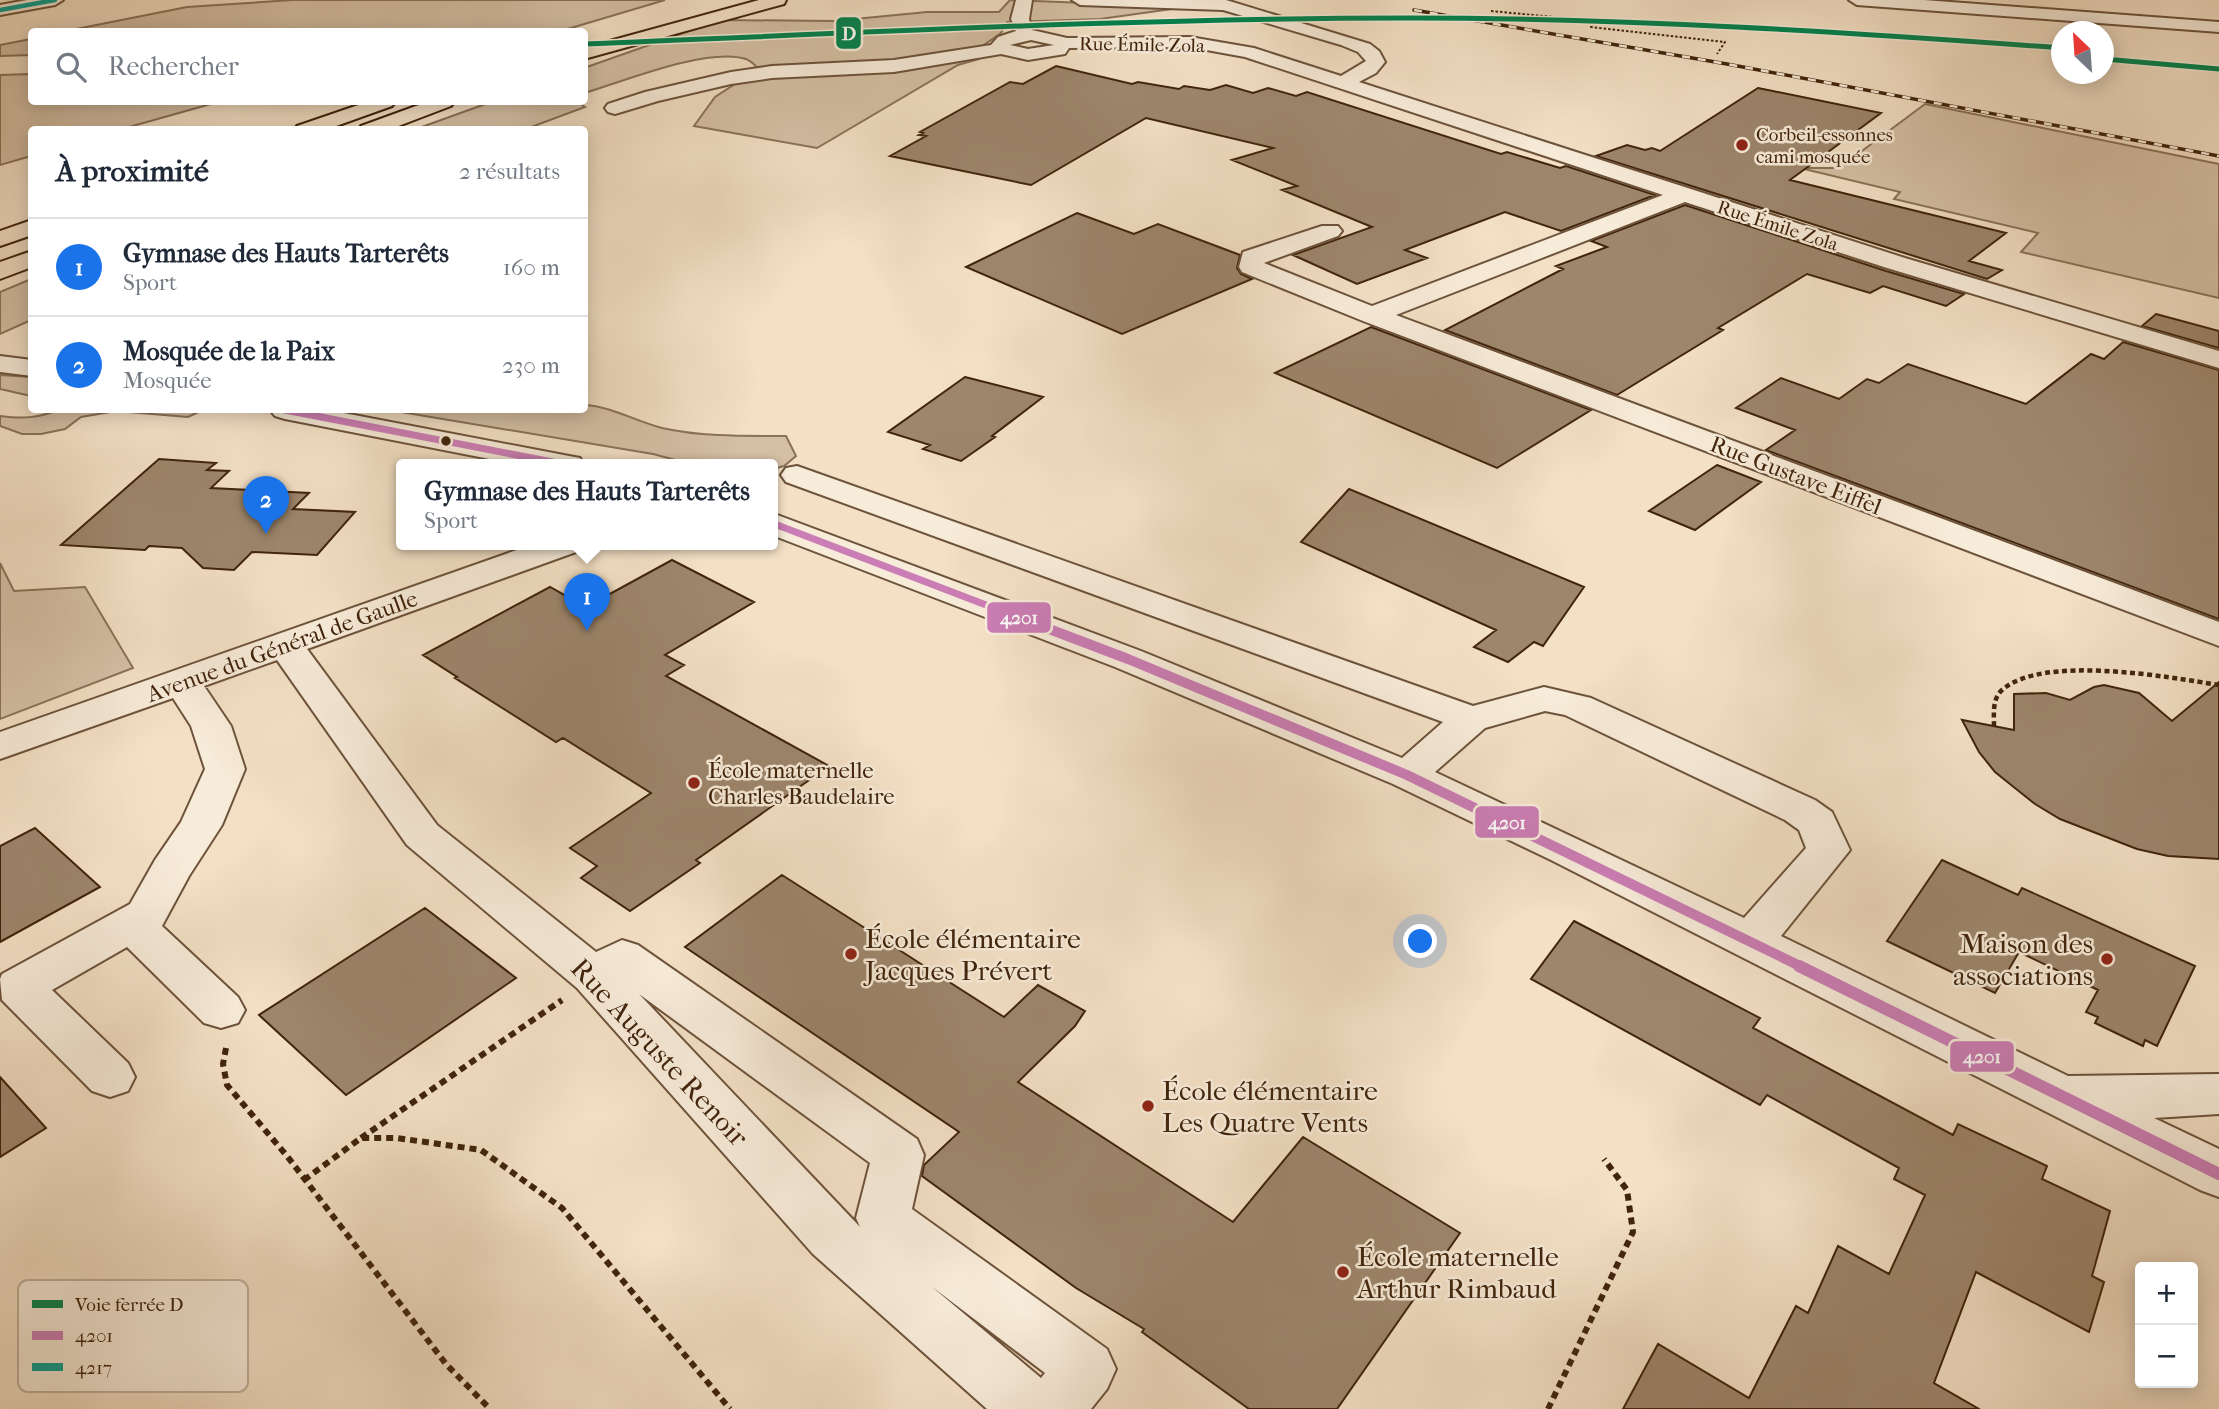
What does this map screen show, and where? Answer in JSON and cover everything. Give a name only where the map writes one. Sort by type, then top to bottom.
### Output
[{"type":"highway","points":[[588,53],[747,0]]},
{"type":"highway","points":[[588,53],[778,0]]},
{"type":"highway","points":[[316,126],[376,105]]},
{"type":"highway","points":[[379,126],[436,105]]},
{"type":"highway","points":[[0,239],[28,228]]},
{"type":"highway","points":[[0,271],[28,260]]},
{"type":"street","points":[[0,10],[55,0]]},
{"type":"street","points":[[1024,0],[1020,19],[1026,36]]},
{"type":"street","points":[[1080,0],[1226,5]]},
{"type":"street","name":"Rue Émile Zola","points":[[1207,0],[1348,41],[1373,55],[1376,62],[1340,84]]},
{"type":"street","points":[[1857,0],[2219,27]]},
{"type":"street","points":[[2101,0],[2118,19]]},
{"type":"street","points":[[615,108],[652,96],[731,78],[772,72],[894,66],[1001,49],[1018,54],[1044,54],[1062,48],[1064,43],[1055,38],[1026,36],[1001,42],[1001,49]]},
{"type":"street","name":"Rue Émile Zola","points":[[1064,43],[1160,40],[1219,45],[1248,52],[1896,263],[2219,360]]},
{"type":"street","points":[[1372,315],[1685,194]]},
{"type":"street","name":"Rue Gustave Eiffel","points":[[1330,231],[1252,257],[1251,267],[2219,635]]},
{"type":"street","points":[[0,364],[28,368]]},
{"type":"street","points":[[300,413],[538,459]]},
{"type":"street","points":[[797,475],[1471,719]]},
{"type":"street","points":[[778,525],[1128,659],[1407,775],[1566,849],[2219,1174]]},
{"type":"street","points":[[937,586],[993,544]]},
{"type":"street","name":"Avenue du Général de Gaulle","points":[[0,746],[550,550]]},
{"type":"street","points":[[1128,659],[1180,613]]},
{"type":"street","name":"Rue Auguste Renoir","points":[[284,644],[422,835],[594,976],[832,1237],[1032,1409]]},
{"type":"street","points":[[110,1077],[19,987],[146,915],[170,871],[201,825],[225,769],[211,726],[182,682]]},
{"type":"street","points":[[1407,775],[1471,719],[1544,699],[1577,706],[1800,810],[1817,822],[1828,850],[1750,942]]},
{"type":"street","points":[[131,923],[221,1010]]},
{"type":"street","points":[[594,976],[622,957],[898,1155],[883,1218],[1086,1369],[1054,1409]]},
{"type":"street","points":[[2056,1094],[2154,1097],[2219,1094]]},
{"type":"path","points":[[1491,10],[1596,22],[1591,27],[1604,29],[1725,42],[1717,54]]},
{"type":"path","points":[[1994,726],[1994,704],[2001,691],[2016,681],[2039,674],[2106,671],[2219,685]]},
{"type":"path","points":[[304,1180],[594,976]]},
{"type":"path","points":[[221,1010],[229,1030],[223,1064],[227,1085],[446,1364],[490,1409]]},
{"type":"path","points":[[361,1138],[397,1138],[481,1150],[562,1208],[730,1409]]},
{"type":"path","points":[[1548,1409],[1633,1233],[1627,1190],[1604,1159]]},
{"type":"shaded area","points":[[292,0],[665,0],[571,28],[81,28],[187,7]]},
{"type":"shaded area","points":[[1010,0],[1160,6],[1172,9],[1100,19],[1007,22],[1001,33],[984,45],[979,59],[958,65],[817,148],[694,126],[715,97],[758,69],[746,59],[729,57],[688,61],[588,92],[588,67],[720,20],[834,21],[927,12],[999,12]]},
{"type":"shaded area","points":[[28,40],[28,55],[0,56],[0,45]]},
{"type":"shaded area","points":[[28,74],[28,105],[207,105],[133,126],[28,126],[28,157],[0,165],[0,75]]},
{"type":"shaded area","points":[[1925,104],[2219,164],[2219,298],[2021,252],[2038,233],[1894,199],[1900,192],[1800,168],[1839,168]]},
{"type":"shaded area","points":[[483,105],[585,107],[534,126],[424,126]]},
{"type":"shaded area","points":[[28,280],[28,321],[0,334],[0,292]]},
{"type":"shaded area","points":[[0,375],[28,377],[28,395],[0,389]]},
{"type":"shaded area","points":[[588,405],[605,408],[677,431],[786,436],[796,456],[778,468],[778,459],[672,459],[407,413],[588,413]]},
{"type":"shaded area","points":[[104,413],[81,417],[65,429],[41,434],[22,434],[0,426],[0,416]]},
{"type":"shaded area","points":[[140,413],[197,413],[188,417]]},
{"type":"shaded area","points":[[0,563],[14,591],[85,587],[133,668],[0,719]]},
{"type":"building","points":[[1056,66],[1132,84],[1138,82],[1179,89],[1184,86],[1210,90],[1226,85],[1253,93],[1268,88],[1296,96],[1307,92],[1501,154],[1507,152],[1560,168],[1566,166],[1655,195],[1561,231],[1505,212],[1405,250],[1427,258],[1357,284],[1293,255],[1372,227],[1282,190],[1297,186],[1232,160],[1273,148],[1146,118],[1031,185],[890,156],[926,136],[919,135],[923,133],[920,132],[1010,82],[1023,84]]},
{"type":"building","points":[[1758,88],[1881,113],[1790,180],[2006,233],[1969,261],[2002,270],[1987,279],[1596,156],[1627,145],[1660,151]]},
{"type":"building","points":[[1685,205],[1964,294],[1946,306],[1883,286],[1870,293],[1807,274],[1718,328],[1723,330],[1617,395],[1445,330],[1563,269],[1556,266],[1607,247],[1591,241]]},
{"type":"building","points":[[1077,213],[1134,234],[1158,224],[1240,255],[1237,268],[1241,274],[1252,279],[1122,334],[966,267]]},
{"type":"building","points":[[2156,314],[2219,331],[2219,348],[2142,326]]},
{"type":"building","points":[[1371,327],[1591,410],[1497,468],[1275,373]]},
{"type":"building","points":[[2123,342],[2219,370],[2219,619],[1766,450],[1795,430],[1736,408],[1781,378],[1839,399],[1867,379],[1879,383],[1908,364],[2026,404],[2091,354],[2104,359]]},
{"type":"building","points":[[965,377],[1043,397],[961,461],[923,449],[930,445],[888,432]]},
{"type":"building","points":[[159,459],[216,463],[207,470],[229,471],[211,488],[309,493],[293,509],[355,512],[317,555],[252,552],[234,570],[203,568],[182,548],[149,546],[145,550],[61,545]]},
{"type":"building","points":[[1717,465],[1761,482],[1695,530],[1649,511]]},
{"type":"building","points":[[1349,489],[1584,587],[1543,646],[1534,642],[1508,662],[1474,647],[1496,630],[1301,542]]},
{"type":"building","points":[[672,560],[754,602],[665,655],[684,665],[666,676],[829,766],[696,860],[700,863],[630,911],[581,878],[597,866],[570,848],[651,793],[563,738],[556,742],[423,655],[550,587],[586,607]]},
{"type":"building","points":[[2219,682],[2219,859],[2168,856],[2137,849],[2060,819],[2035,804],[1995,772],[1979,752],[1962,720],[2014,730],[2014,694],[2046,693],[2070,700],[2094,687],[2104,685],[2139,693],[2172,721]]},
{"type":"building","points":[[35,828],[100,887],[0,942],[0,846]]},
{"type":"building","name":"Maison des associations","points":[[1942,860],[2018,895],[2022,888],[2195,966],[2157,1046],[2145,1040],[2143,1046],[2095,1023],[2098,1017],[2086,1012],[2098,990],[2019,952],[1995,993],[1887,941]]},
{"type":"building","points":[[782,875],[1004,1017],[1038,985],[1085,1011],[1075,1026],[1018,1082],[1233,1222],[1303,1137],[1460,1233],[1337,1409],[1249,1409],[1142,1332],[1144,1329],[1076,1288],[922,1176],[924,1165],[959,1132],[685,947]]},
{"type":"building","points":[[425,908],[516,978],[346,1095],[259,1015]]},
{"type":"building","points":[[1574,921],[1760,1018],[1753,1028],[1953,1135],[1958,1124],[2047,1166],[2042,1179],[2110,1211],[2092,1276],[2104,1282],[2089,1332],[1976,1272],[1934,1383],[1979,1409],[1623,1409],[1658,1344],[1749,1398],[1796,1306],[1808,1313],[1838,1246],[1889,1274],[1925,1195],[1894,1179],[1899,1168],[1767,1095],[1760,1105],[1531,979]]},
{"type":"building","points":[[0,1077],[46,1128],[0,1157]]},
{"type":"railway","points":[[1414,10],[1727,64],[2219,156]]},
{"type":"rail line","name":"D","points":[[588,44],[1100,23],[1409,18],[1572,20],[1735,27],[2051,47]]},
{"type":"rail line","name":"D","points":[[2114,60],[2219,69]]},
{"type":"transit line","name":"4217","points":[[0,10],[55,0]]},
{"type":"transit line","name":"4201","points":[[300,413],[537,459]]},
{"type":"transit line","name":"4201","points":[[778,525],[1128,659],[1407,775],[1566,850],[2219,1174]]},
{"type":"place","name":"Corbeil-essonnes cami mosquée","points":[[1742,145]]},
{"type":"place","name":"Mosquée de la Paix","points":[[266,534]]},
{"type":"place","name":"Gymnase des Hauts Tarterêts","points":[[587,631]]},
{"type":"place","name":"École maternelle Charles Baudelaire","points":[[694,783]]},
{"type":"place","name":"École élémentaire Jacques Prévert","points":[[851,954]]},
{"type":"place","name":"Maison des associations","points":[[2107,959]]},
{"type":"place","name":"École élémentaire Les Quatre Vents","points":[[1148,1106]]},
{"type":"place","name":"École maternelle Arthur Rimbaud","points":[[1343,1272]]}]
